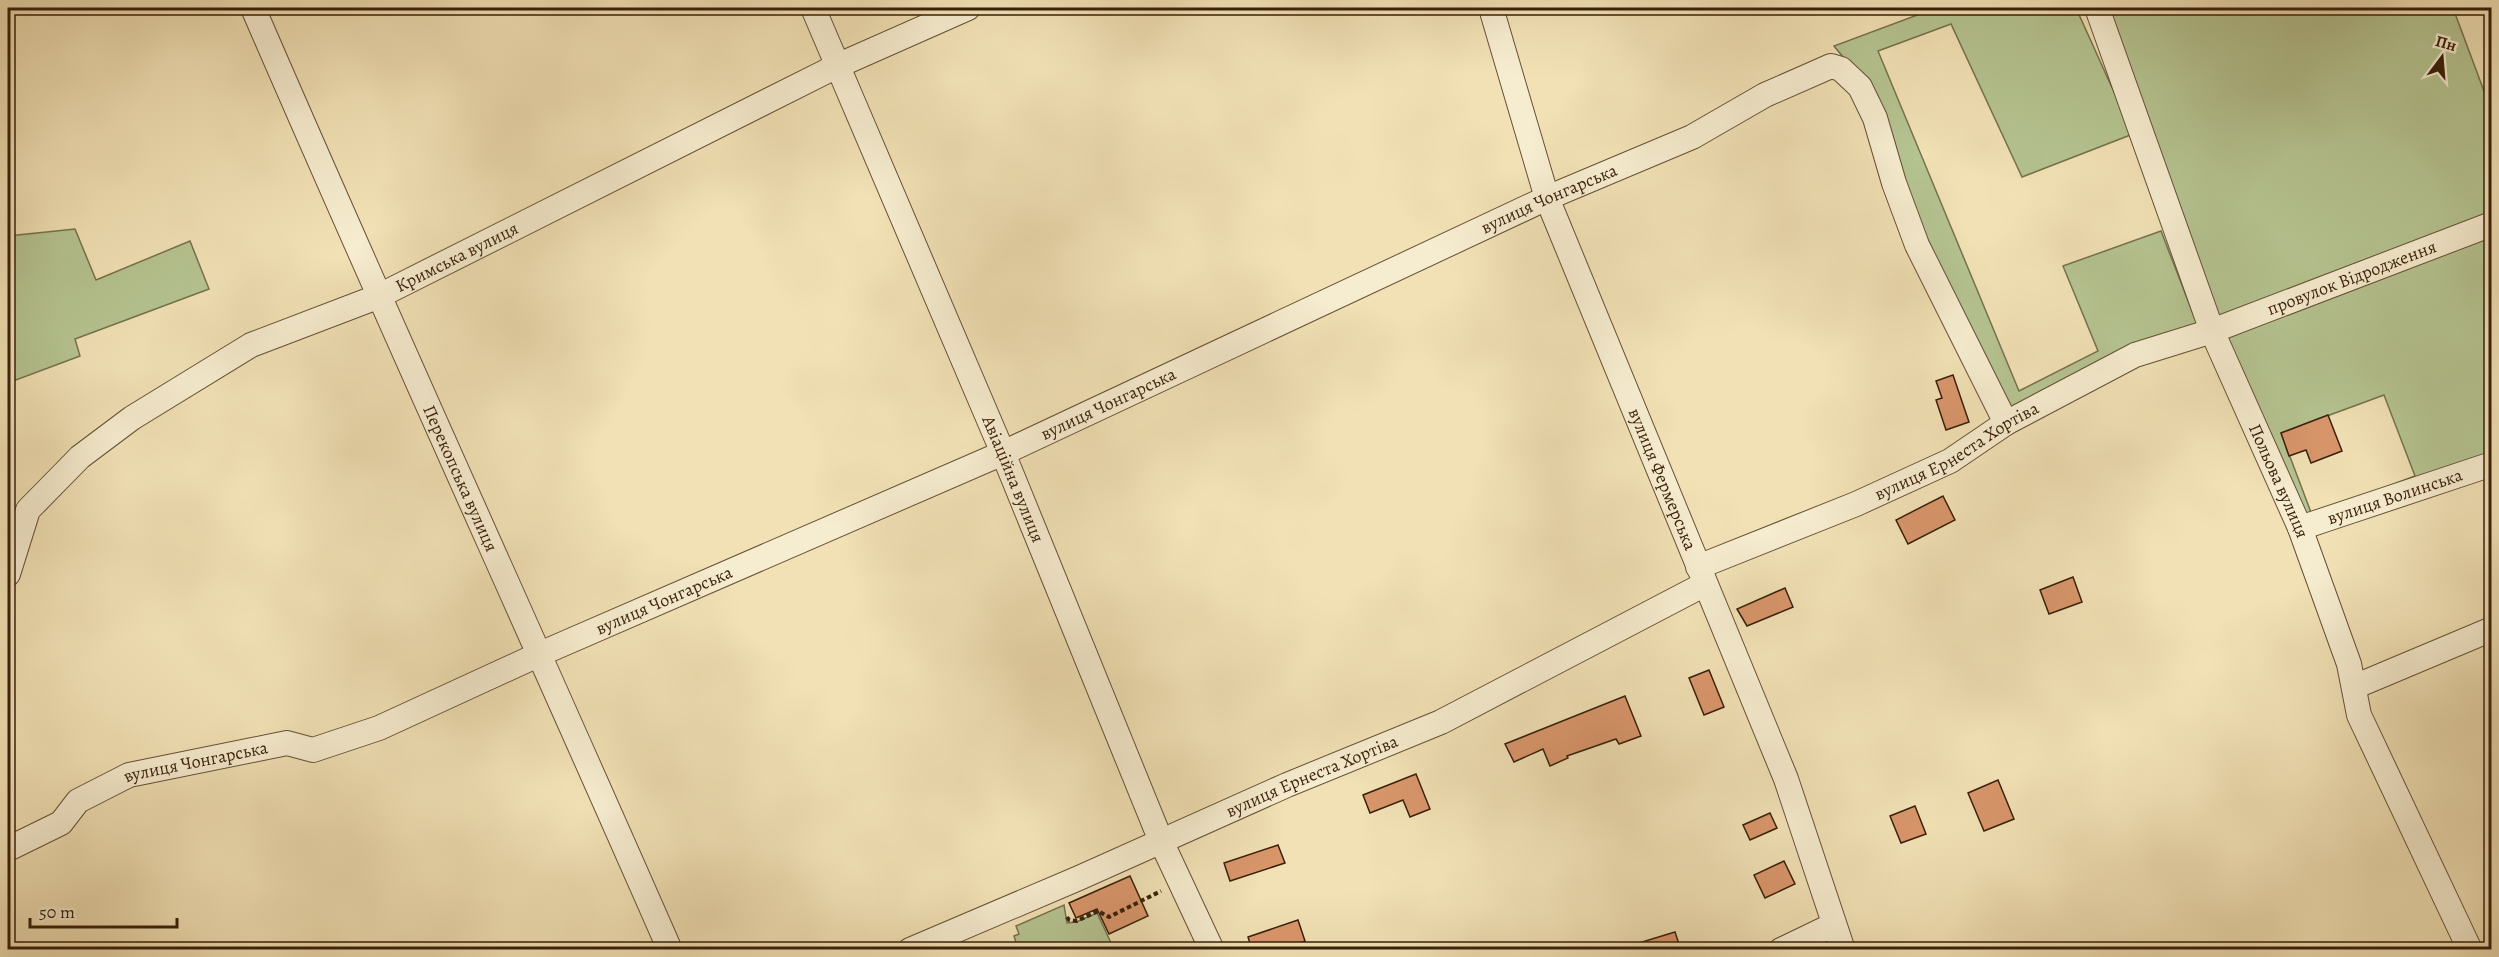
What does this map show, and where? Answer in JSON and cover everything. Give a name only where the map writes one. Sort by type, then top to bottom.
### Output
[{"type":"street","name":"Перекопська вулиця","points":[[253,8],[377,297],[540,654],[670,950]]},
{"type":"street","name":"Авіаційна вулиця","points":[[813,8],[1003,453],[1161,841],[1212,950]]},
{"type":"street","name":"Кримська вулиця","points":[[8,574],[28,510],[80,458],[115,431],[251,345],[377,297],[837,66],[968,8]]},
{"type":"street","name":"вулиця Фермерська","points":[[1491,8],[1547,198],[1786,779],[1843,950]]},
{"type":"street","name":"Польова вулиця","points":[[2097,8],[2212,331],[2300,528],[2349,664],[2359,715],[2470,950]]},
{"type":"street","name":"вулиця Чонгарська","points":[[8,849],[45,833],[61,823],[78,801],[129,775],[287,743],[313,750],[379,728],[540,654],[1003,453],[1547,198],[1692,137],[1765,95],[1832,66],[1841,69],[1860,87],[1875,118],[1894,183],[1917,245],[2006,423]]},
{"type":"street","name":"провулок Відродження","points":[[2212,331],[2492,224]]},
{"type":"street","name":"вулиця Ернеста Хортіва","points":[[910,950],[1441,722],[1701,576],[1950,461],[2006,423],[2135,355],[2212,331]]},
{"type":"street","name":"вулиця Волинська","points":[[2300,528],[2492,464]]},
{"type":"street","points":[[2354,687],[2492,629]]},
{"type":"street","points":[[1781,950],[1833,925]]},
{"type":"path","points":[[1067,917],[1069,920],[1077,921],[1098,911],[1108,917],[1164,890],[1166,896]]},
{"type":"green space","points":[[1936,8],[2076,8],[2133,134],[2022,177],[1951,24],[1878,51],[2019,391],[2098,351],[2063,266],[2161,231],[2197,324],[2015,411],[2001,402],[1848,63],[1834,46]]},
{"type":"green space","points":[[2093,8],[2453,8],[2491,110],[2491,220],[2214,325]]},
{"type":"green space","points":[[75,229],[96,280],[190,241],[209,289],[75,339],[80,356],[8,383],[8,236]]},
{"type":"green space","points":[[2491,229],[2491,466],[2315,536],[2226,351],[2229,337]],"holes":[[[2384,395],[2415,476],[2312,515],[2281,433]]]},
{"type":"green space","points":[[1064,905],[1067,923],[1076,922],[1097,913],[1112,945],[1101,949],[1018,949],[1014,936],[1019,934],[1016,926]]},
{"type":"building","points":[[1953,375],[1969,422],[1946,430],[1936,400],[1942,398],[1936,381]]},
{"type":"building","points":[[2328,415],[2342,451],[2311,463],[2306,450],[2289,456],[2281,433]]},
{"type":"building","points":[[1943,496],[1955,520],[1908,544],[1896,520]]},
{"type":"building","points":[[2073,577],[2082,602],[2049,614],[2040,590]]},
{"type":"building","points":[[1785,588],[1793,607],[1747,626],[1737,609]]},
{"type":"building","points":[[1709,670],[1724,707],[1704,715],[1689,678]]},
{"type":"building","points":[[1625,696],[1641,736],[1619,744],[1616,739],[1567,756],[1568,758],[1550,766],[1543,749],[1514,762],[1505,744]]},
{"type":"building","points":[[1416,774],[1430,809],[1410,817],[1403,800],[1370,813],[1363,795]]},
{"type":"building","points":[[1998,780],[2014,819],[1984,831],[1968,793]]},
{"type":"building","points":[[1915,806],[1926,834],[1901,843],[1890,816]]},
{"type":"building","points":[[1770,813],[1777,828],[1750,840],[1743,825]]},
{"type":"building","points":[[1278,845],[1285,863],[1230,881],[1224,863]]},
{"type":"building","points":[[1784,861],[1795,884],[1765,898],[1754,875]]},
{"type":"building","points":[[1130,876],[1148,916],[1109,934],[1097,909],[1076,918],[1069,903]]},
{"type":"building","points":[[1298,920],[1305,941],[1280,950],[1252,950],[1248,937]]},
{"type":"building","points":[[1675,932],[1681,950],[1630,950],[1629,946]]}]
